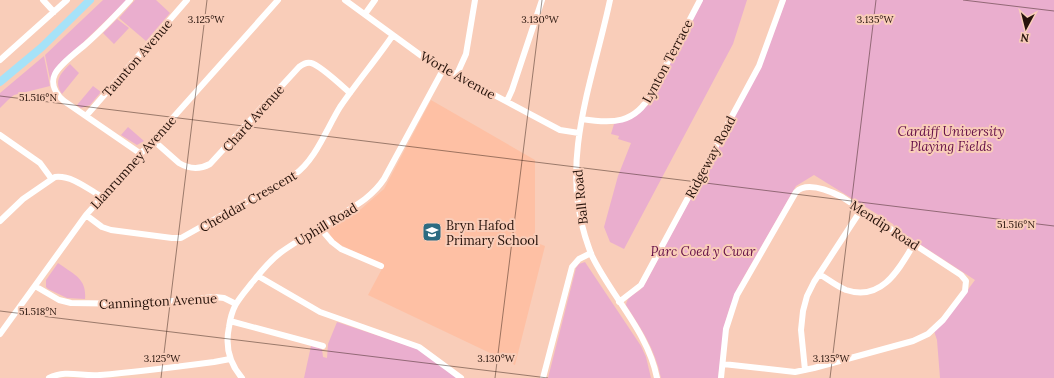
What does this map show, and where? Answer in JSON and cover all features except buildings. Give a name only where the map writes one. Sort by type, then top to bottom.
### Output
[{"type":"main road","points":[[0,82],[42,47],[90,0]]},
{"type":"street","points":[[42,0],[54,12]]},
{"type":"street","points":[[1,57],[67,0]]},
{"type":"street","points":[[130,0],[56,72],[54,81],[57,94],[64,101],[141,154]]},
{"type":"street","name":"Taunton Avenue","points":[[86,116],[187,0]]},
{"type":"street","name":"Llanrumney Avenue","points":[[0,334],[86,215],[278,0]]},
{"type":"street","name":"Worle Avenue","points":[[345,0],[418,53],[444,68],[560,130],[579,133]]},
{"type":"street","points":[[364,14],[375,0]]},
{"type":"street","points":[[457,74],[466,54],[475,0]]},
{"type":"street","points":[[507,101],[542,0]]},
{"type":"street","name":"Ball Road","points":[[610,0],[579,133],[576,166],[577,198],[581,224],[590,253],[647,346],[653,361],[657,378]]},
{"type":"street","name":"Lynton Terrace","points":[[582,119],[605,122],[616,121],[633,115],[642,108],[655,88],[700,0]]},
{"type":"street","name":"Ridgeway Road","points":[[619,302],[641,285],[759,66],[783,0]]},
{"type":"street","name":"Cheddar Crescent","points":[[86,215],[102,227],[111,230],[181,238],[256,197],[300,171],[308,162],[350,93],[393,35]]},
{"type":"street","name":"Chard Avenue","points":[[154,140],[184,166],[199,168],[210,164],[299,67],[305,63],[316,66],[350,93]]},
{"type":"street","name":"Uphill Road","points":[[242,378],[230,359],[228,345],[231,313],[236,304],[267,265],[280,253],[362,202],[379,187],[444,68]]},
{"type":"street","points":[[0,135],[40,162],[51,178]]},
{"type":"street","points":[[0,221],[22,198],[51,178],[60,176],[65,177],[102,197]]},
{"type":"street","name":"Mendip Road","points":[[723,364],[726,329],[737,295],[796,192],[801,188],[808,187],[833,193],[964,276],[966,281],[965,291],[940,324],[924,336],[902,345],[805,370]]},
{"type":"street","points":[[721,378],[723,364],[786,372],[805,370],[801,330],[807,296],[819,274],[861,210]]},
{"type":"street","points":[[320,228],[332,242],[341,249],[381,266]]},
{"type":"street","points":[[819,274],[847,290],[860,292],[874,289],[886,283],[895,274],[914,244]]},
{"type":"street","points":[[544,378],[572,267],[576,262],[590,253]]},
{"type":"street","points":[[258,276],[320,312],[419,347],[461,378]]},
{"type":"street","name":"Cannington Avenue","points":[[35,286],[59,300],[71,303],[140,304],[215,297],[224,298],[236,304]]},
{"type":"street","points":[[230,321],[323,346]]},
{"type":"street","points":[[49,378],[66,373],[100,375],[230,359]]},
{"type":"shaded area","name":"Bryn Hafod Primary School","points":[[431,100],[535,160],[535,242],[545,246],[515,365],[368,295],[384,265],[334,242],[330,236],[329,229],[332,225],[361,209],[384,189]]},
{"type":"green space","points":[[103,0],[127,0],[61,64],[51,84],[45,55]]},
{"type":"green space","points":[[135,0],[156,0],[170,13],[146,41],[119,18]]},
{"type":"green space","points":[[703,0],[747,0],[733,44],[624,249],[610,242],[604,227],[618,176],[631,143],[618,139],[619,136],[611,134],[614,124],[634,117],[648,105]]},
{"type":"green space","points":[[786,0],[1054,0],[1054,378],[940,378],[937,340],[934,331],[944,322],[975,280],[895,228],[893,224],[814,175],[796,186],[738,287],[725,324],[718,378],[661,378],[652,349],[643,331],[626,305],[631,296],[640,290],[646,282],[761,67]]},
{"type":"green space","points":[[117,19],[129,28],[114,44],[103,33]]},
{"type":"green space","points":[[44,56],[50,86],[14,95],[0,108],[0,93]]},
{"type":"green space","points":[[70,64],[79,73],[62,94],[59,89],[58,81],[61,74]]},
{"type":"green space","points":[[93,86],[101,92],[90,105],[81,108],[77,105]]},
{"type":"green space","points":[[128,127],[144,141],[137,145],[121,135]]},
{"type":"green space","points":[[585,262],[641,346],[646,357],[651,378],[548,378],[576,268],[579,264]]},
{"type":"green space","points":[[58,263],[78,277],[81,281],[84,286],[85,299],[67,298],[46,287],[46,280]]},
{"type":"green space","points":[[337,322],[421,350],[458,378],[304,378],[311,346],[322,349],[323,357],[327,358],[328,344]]},
{"type":"place","name":"Bryn Hafod Primary School","points":[[432,232]]},
{"type":"park label","name":"Cardiff University Playing Fields","points":[[951,138]]},
{"type":"park label","name":"Parc Coed y Cwar","points":[[703,251]]}]
